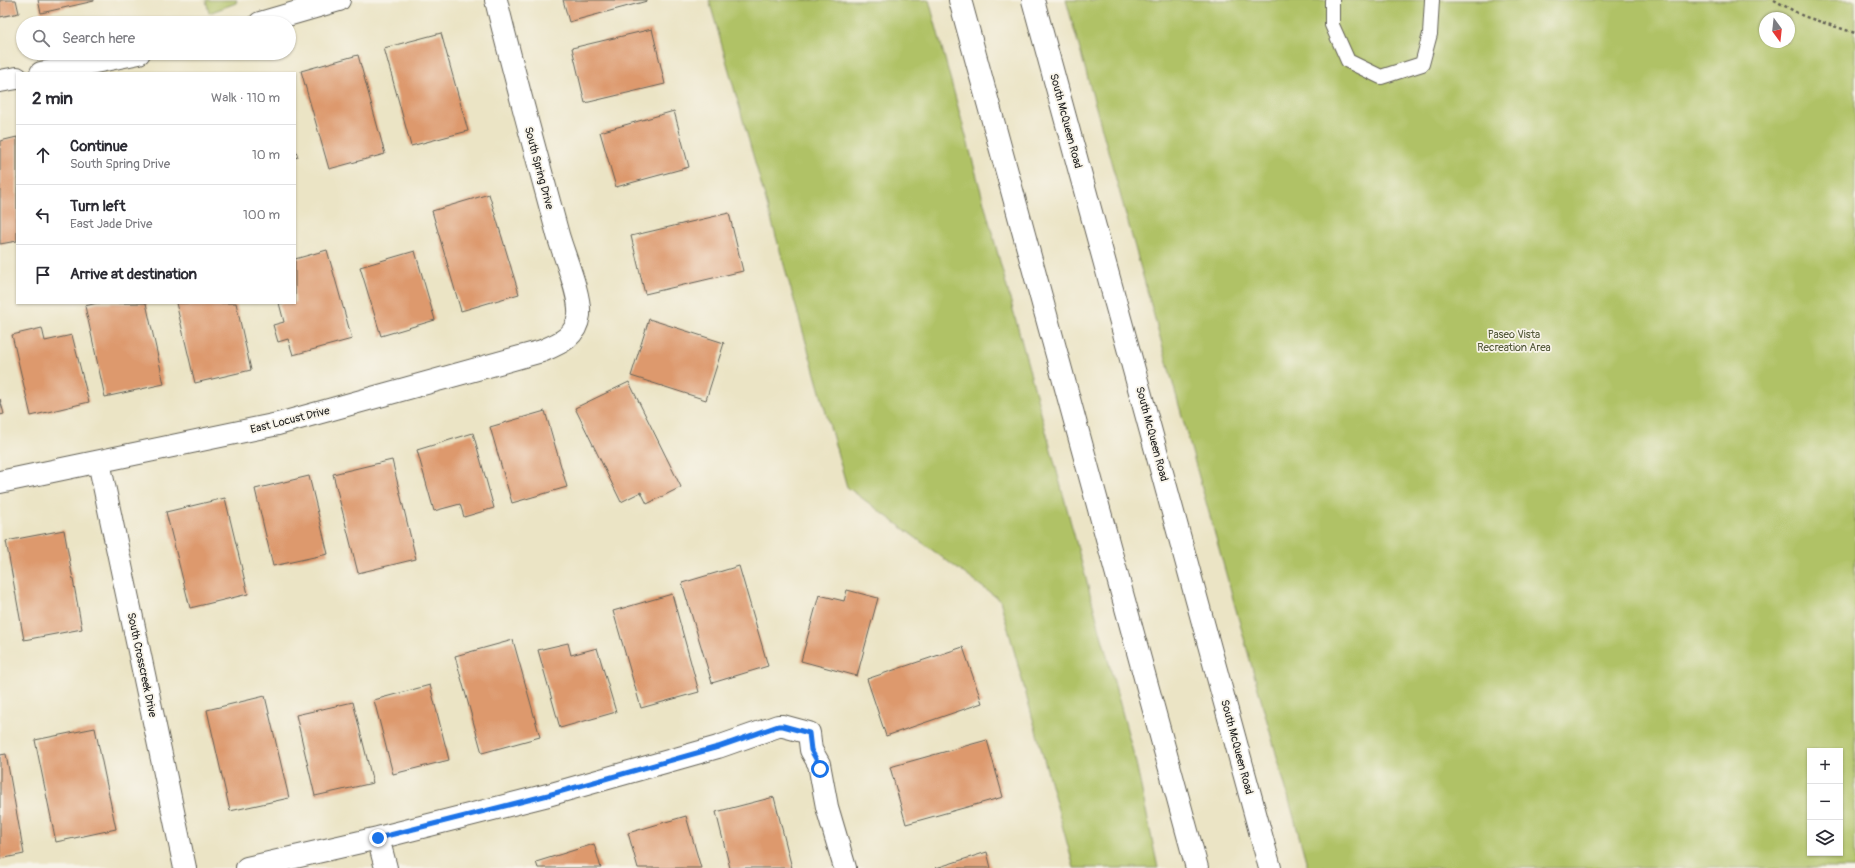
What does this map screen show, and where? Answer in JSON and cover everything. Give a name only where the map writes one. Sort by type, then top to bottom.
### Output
[{"type":"street","points":[[270,16],[282,8],[338,0]]},
{"type":"street","name":"South Spring Drive","points":[[496,0],[505,44],[564,256],[578,300],[578,315],[572,334]]},
{"type":"street","points":[[960,0],[1197,868]]},
{"type":"street","name":"South McQueen Road","points":[[1033,0],[1270,868]]},
{"type":"street","points":[[46,72],[105,60]]},
{"type":"street","points":[[0,82],[16,78]]},
{"type":"street","name":"East Locust Drive","points":[[0,482],[285,422],[542,351],[558,344],[572,334]]},
{"type":"street","name":"South Crosscreek Drive","points":[[99,462],[185,868]]},
{"type":"street","points":[[247,868],[378,838],[548,795],[718,747],[778,726],[783,726],[809,733],[811,750],[819,764],[827,807],[845,868]]},
{"type":"street","points":[[378,838],[386,868]]},
{"type":"lane","points":[[1332,0],[1332,25],[1348,60],[1381,77],[1422,64],[1430,34],[1432,0]]},
{"type":"path","points":[[1774,0],[1803,16],[1855,33]]},
{"type":"green space","points":[[206,0],[237,0],[236,3],[209,13]]},
{"type":"green space","points":[[709,0],[929,0],[1136,763],[1158,868],[1074,868],[1000,600],[847,487]]},
{"type":"green space","name":"Paseo Vista Recreation Area","points":[[1066,0],[1855,0],[1855,868],[1308,868]]},
{"type":"building","points":[[0,0],[16,0],[19,13],[0,17]]},
{"type":"building","points":[[38,0],[94,0],[94,1],[41,13]]},
{"type":"building","points":[[563,0],[647,0],[647,1],[569,22]]},
{"type":"building","points":[[652,29],[665,84],[585,103],[572,48]]},
{"type":"building","points":[[441,33],[468,131],[411,146],[384,48]]},
{"type":"building","points":[[358,55],[385,154],[329,169],[301,71]]},
{"type":"building","points":[[674,111],[689,167],[616,187],[600,132]]},
{"type":"building","points":[[16,137],[16,241],[0,244],[0,141]]},
{"type":"building","points":[[489,194],[519,294],[461,311],[432,211]]},
{"type":"building","points":[[729,213],[743,271],[645,294],[631,236]]},
{"type":"building","points":[[327,250],[352,339],[293,355],[288,339],[278,342],[273,325],[284,322],[279,304],[296,304],[296,259]]},
{"type":"building","points":[[415,251],[435,320],[381,336],[360,267]]},
{"type":"building","points":[[93,304],[146,304],[164,384],[105,397],[85,306]]},
{"type":"building","points":[[176,304],[236,304],[251,370],[195,383]]},
{"type":"building","points":[[649,319],[724,343],[706,400],[631,376]]},
{"type":"building","points":[[42,328],[45,341],[72,335],[89,402],[31,416],[12,335]]},
{"type":"building","points":[[629,382],[681,487],[647,504],[641,492],[621,502],[575,408]]},
{"type":"building","points":[[0,399],[4,414],[0,415]]},
{"type":"building","points":[[545,411],[567,487],[512,503],[490,427]]},
{"type":"building","points":[[473,433],[494,508],[464,517],[460,504],[434,511],[417,450]]},
{"type":"building","points":[[392,460],[416,559],[358,573],[333,474]]},
{"type":"building","points":[[309,476],[328,554],[273,566],[255,489]]},
{"type":"building","points":[[225,498],[248,594],[190,608],[166,512]]},
{"type":"building","points":[[64,530],[82,629],[24,640],[6,541]]},
{"type":"building","points":[[739,566],[768,666],[712,683],[682,583]]},
{"type":"building","points":[[847,590],[878,598],[857,676],[801,661],[819,595],[844,601]]},
{"type":"building","points":[[672,594],[699,692],[641,708],[613,611]]},
{"type":"building","points":[[513,640],[540,737],[482,753],[455,656]]},
{"type":"building","points":[[568,643],[571,655],[597,648],[616,712],[560,728],[538,650]]},
{"type":"building","points":[[963,647],[982,703],[886,736],[867,679]]},
{"type":"building","points":[[430,685],[449,760],[393,774],[374,700]]},
{"type":"building","points":[[265,696],[289,798],[230,811],[207,710]]},
{"type":"building","points":[[353,702],[373,783],[315,796],[296,715]]},
{"type":"building","points":[[95,728],[116,829],[56,842],[35,740]]},
{"type":"building","points":[[987,740],[1003,797],[906,824],[890,767]]},
{"type":"building","points":[[6,754],[24,854],[0,859],[0,755]]},
{"type":"building","points":[[774,797],[792,868],[730,868],[716,812]]},
{"type":"building","points":[[686,816],[701,868],[638,868],[628,833]]},
{"type":"building","points":[[594,844],[601,868],[538,868],[536,862]]},
{"type":"building","points":[[987,852],[991,868],[936,868]]},
{"type":"route","points":[[378,838],[484,812],[656,765],[718,747],[778,726],[809,733],[811,750],[819,764],[820,769]]}]
